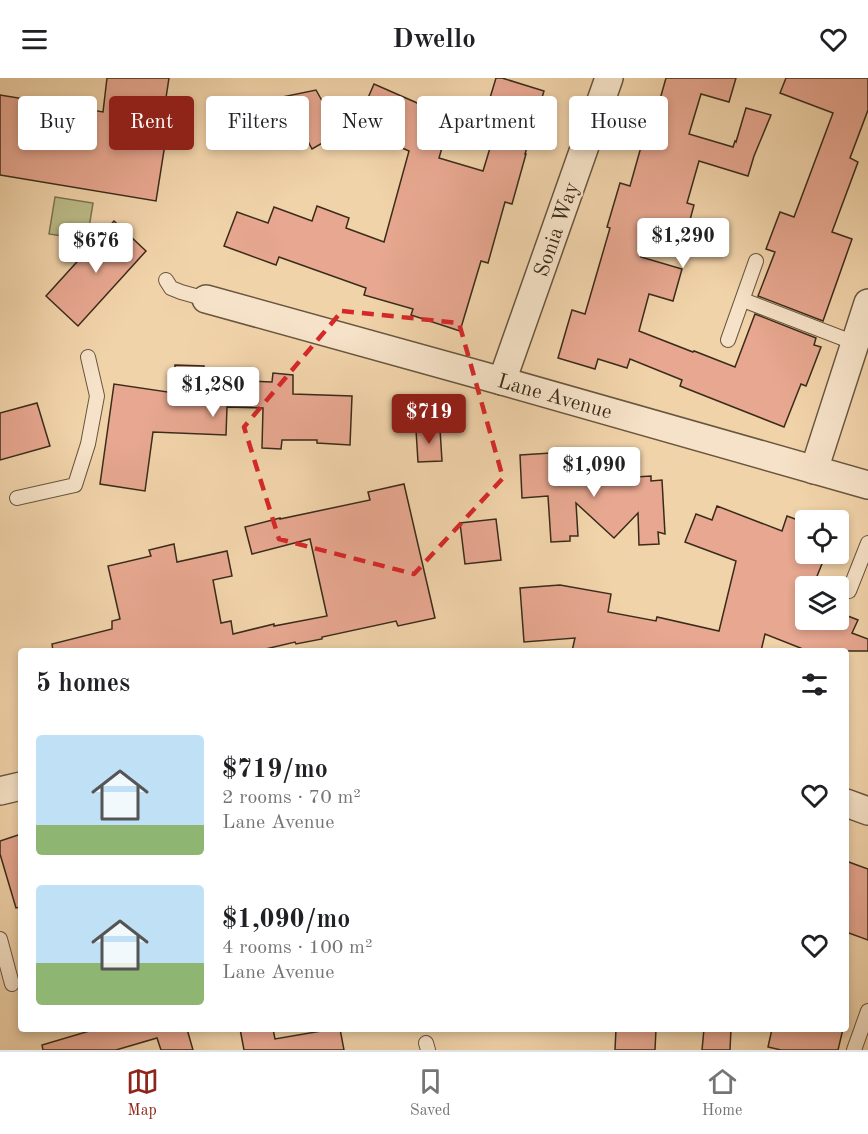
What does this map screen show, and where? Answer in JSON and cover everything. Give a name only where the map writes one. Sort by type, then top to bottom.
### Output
[{"type":"street","name":"Sonia Way","points":[[502,381],[607,78]]},
{"type":"street","name":"Lane Avenue","points":[[206,299],[868,485]]},
{"type":"street","points":[[814,470],[868,303]]},
{"type":"street","points":[[0,791],[18,787]]},
{"type":"street","points":[[849,803],[868,811]]},
{"type":"lane","points":[[728,340],[756,261]]},
{"type":"lane","points":[[166,280],[171,288],[206,299]]},
{"type":"lane","points":[[742,300],[855,343]]},
{"type":"lane","points":[[17,498],[75,485],[88,444],[97,396],[88,357]]},
{"type":"lane","points":[[849,591],[868,543]]},
{"type":"lane","points":[[0,939],[12,984]]},
{"type":"lane","points":[[854,1050],[868,1011]]},
{"type":"highlighted area","points":[[342,311],[459,323],[503,478],[414,574],[279,539],[244,427]]},
{"type":"green space","points":[[55,197],[93,203],[87,240],[49,234]]},
{"type":"building","points":[[107,78],[169,78],[166,96],[109,96],[109,150],[164,150],[156,201],[0,175],[0,95],[18,98],[18,150],[97,150],[97,111],[103,112]]},
{"type":"building","points":[[496,78],[544,91],[542,96],[491,96]]},
{"type":"building","points":[[666,78],[736,78],[729,102],[701,94],[689,134],[733,147],[746,108],[771,115],[748,176],[699,161],[687,203],[694,205],[687,231],[652,220],[641,257],[682,269],[673,301],[649,294],[639,331],[735,367],[755,314],[816,338],[814,345],[821,347],[806,386],[801,384],[784,427],[680,386],[682,380],[630,359],[627,368],[598,359],[595,369],[558,358],[572,310],[585,314],[610,228],[607,227],[620,183],[630,186],[640,150],[668,150],[668,96],[661,96]]},
{"type":"building","points":[[786,78],[868,78],[868,110],[850,158],[858,162],[832,232],[852,239],[823,321],[758,296],[775,252],[766,249],[780,212],[794,217],[833,113],[780,93]]},
{"type":"building","points":[[374,84],[401,96],[369,96]]},
{"type":"building","points":[[316,90],[321,99],[321,144],[312,149],[309,143],[309,96],[287,96]]},
{"type":"building","points":[[405,98],[417,103],[417,150],[441,150],[439,158],[483,171],[489,150],[526,150],[512,204],[505,202],[488,263],[481,261],[460,331],[411,315],[413,309],[364,295],[366,288],[279,257],[276,265],[224,246],[237,212],[268,223],[274,207],[312,221],[317,206],[349,218],[346,228],[384,242],[409,151],[405,149]]},
{"type":"building","points":[[114,221],[146,251],[78,326],[46,296]]},
{"type":"building","points":[[175,365],[204,366],[203,379],[272,382],[273,373],[293,375],[293,394],[352,396],[350,445],[317,443],[317,440],[282,440],[281,449],[262,448],[263,408],[227,407],[226,435],[153,432],[145,491],[100,484],[114,384],[174,393]]},
{"type":"building","points":[[37,403],[50,446],[0,460],[0,413]]},
{"type":"building","points":[[440,429],[442,461],[418,462],[416,430]]},
{"type":"building","points":[[551,453],[551,460],[574,459],[575,473],[636,469],[636,477],[651,476],[651,481],[662,480],[665,534],[658,532],[659,544],[639,545],[638,513],[614,538],[576,503],[578,536],[570,536],[570,541],[551,542],[548,496],[522,498],[520,455]]},
{"type":"building","points":[[404,484],[435,618],[398,626],[396,621],[322,637],[322,639],[270,648],[53,648],[52,644],[112,629],[112,621],[120,619],[108,566],[151,556],[149,550],[174,544],[177,562],[227,551],[232,576],[213,580],[221,623],[231,621],[233,634],[274,624],[274,626],[327,616],[310,539],[252,554],[245,527],[370,500],[368,492]]},
{"type":"building","points":[[717,506],[782,531],[787,516],[795,519],[795,564],[822,564],[817,576],[795,576],[795,630],[849,630],[849,616],[858,620],[852,633],[868,639],[868,651],[849,651],[849,648],[800,648],[765,634],[762,648],[573,648],[575,638],[524,642],[520,588],[560,585],[611,594],[608,612],[656,621],[657,617],[719,631],[736,561],[685,542],[696,514],[712,520]]},
{"type":"building","points":[[496,519],[501,560],[465,564],[460,523]]},
{"type":"building","points":[[18,835],[18,908],[16,908],[0,854],[0,841]]},
{"type":"building","points":[[849,862],[868,869],[868,940],[849,933]]},
{"type":"building","points":[[86,1032],[188,1032],[193,1050],[161,1050],[157,1038],[116,1050],[43,1050],[42,1045]]},
{"type":"building","points":[[241,1032],[274,1032],[275,1039],[316,1032],[341,1032],[344,1050],[244,1050]]},
{"type":"building","points":[[616,1032],[656,1032],[655,1050],[615,1050]]},
{"type":"building","points":[[704,1032],[731,1032],[730,1050],[702,1050]]},
{"type":"building","points":[[771,1032],[842,1032],[838,1050],[781,1050],[768,1047]]}]
